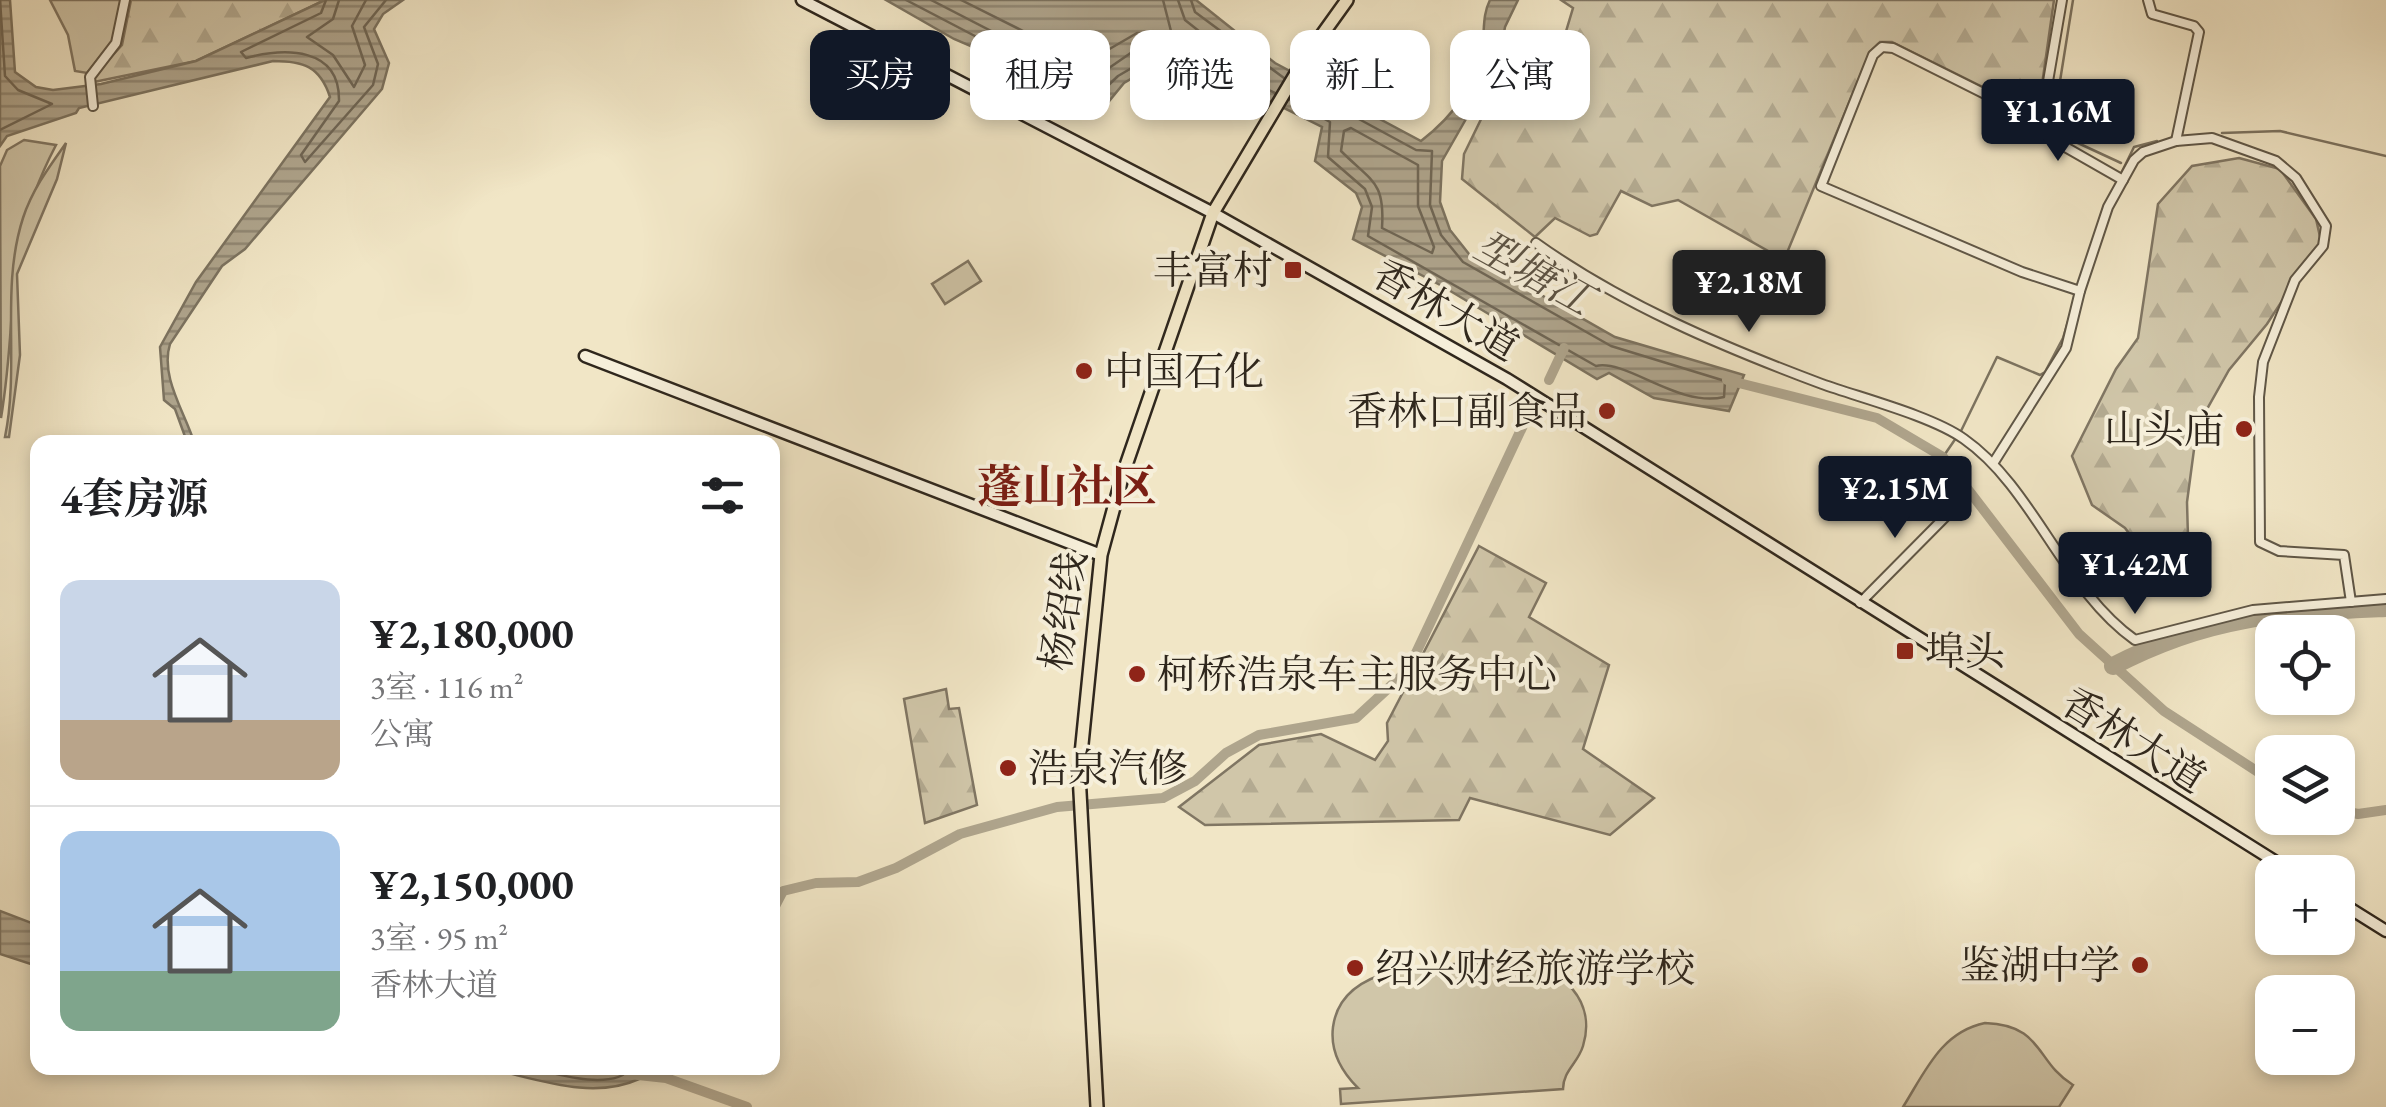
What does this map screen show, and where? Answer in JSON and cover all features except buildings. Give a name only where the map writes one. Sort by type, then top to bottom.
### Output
[{"type":"main road","name":"香林大道","points":[[802,0],[1213,213],[1507,379],[2265,855]]},
{"type":"main road","name":"杨绍线","points":[[1098,1107],[1080,796],[1088,659],[1102,556],[1122,474],[1213,213],[1304,60],[1347,0]]},
{"type":"main road","points":[[585,356],[1102,556]]},
{"type":"main road","points":[[2355,912],[2386,931]]},
{"type":"street","points":[[93,106],[90,82],[116,43],[126,0]]},
{"type":"street","points":[[2062,0],[2041,122],[2046,136],[2119,177]]},
{"type":"street","points":[[2148,0],[2152,14],[2194,26],[2199,32],[2176,142]]},
{"type":"street","points":[[2041,122],[1894,48],[1882,47],[1874,55],[1821,186],[2022,272],[2075,289]]},
{"type":"street","points":[[1994,462],[2066,348],[2075,289],[2119,177],[2142,152],[2176,142],[2212,138],[2276,161],[2296,178],[2326,226],[2324,246],[2296,280],[2264,362],[2259,398],[2260,542],[2279,551],[2344,554],[2351,602]]},
{"type":"street","points":[[1536,243],[1586,279],[1756,359],[1959,435],[1994,462],[2041,533],[2116,627],[2135,640],[2253,610],[2386,600]]},
{"type":"street","points":[[1860,603],[1956,506]]},
{"type":"green space","points":[[50,0],[122,0],[115,38],[87,73],[75,71],[68,35]]},
{"type":"green space","points":[[131,0],[325,0],[196,61],[94,82],[93,77],[122,45]]},
{"type":"green space","points":[[1561,0],[2054,0],[2040,99],[2032,106],[2021,106],[1892,42],[1880,42],[1870,52],[1784,260],[1678,200],[1652,206],[1621,191],[1597,234],[1590,236],[1555,218],[1535,237],[1462,179],[1464,154],[1481,120],[1590,120],[1590,30],[1566,30],[1573,8]]},
{"type":"green space","points":[[24,140],[56,145],[38,183],[19,249],[1,418],[0,166],[7,150]]},
{"type":"green space","points":[[66,143],[57,179],[17,274],[20,355],[9,437],[5,437],[16,245],[31,198]]},
{"type":"green space","points":[[2239,158],[2280,169],[2316,219],[2321,241],[2267,324],[2229,370],[2197,427],[2187,502],[2189,574],[2165,581],[2125,528],[2092,505],[2072,456],[2116,369],[2138,338],[2158,204],[2192,166]]},
{"type":"green space","points":[[968,261],[981,281],[945,304],[932,284]]},
{"type":"green space","points":[[1479,546],[1546,583],[1529,617],[1609,665],[1583,749],[1654,798],[1610,835],[1470,798],[1459,820],[1205,825],[1179,807],[1259,745],[1321,734],[1375,760],[1388,741],[1387,723]]},
{"type":"green space","points":[[946,689],[949,709],[959,708],[977,805],[925,823],[904,699]]},
{"type":"green space","points":[[1520,963],[1550,971],[1562,979],[1580,1001],[1585,1015],[1583,1046],[1565,1077],[1563,1089],[1341,1104],[1340,1089],[1358,1088],[1338,1060],[1333,1027],[1342,1003],[1359,986],[1409,968]]},
{"type":"green space","points":[[1985,1023],[2004,1025],[2029,1037],[2073,1085],[2059,1107],[1903,1107],[1946,1044]]},
{"type":"water","points":[[0,0],[10,0],[15,72],[36,87],[53,90],[101,84],[196,61],[325,0],[403,0],[383,14],[374,29],[389,63],[382,89],[245,249],[222,266],[170,344],[171,381],[191,435],[184,435],[175,409],[164,400],[160,347],[196,282],[330,97],[321,78],[309,67],[273,61],[79,108],[76,113],[7,136],[0,146]]},
{"type":"water","points":[[886,0],[1196,0],[1234,30],[1130,30],[1130,80],[1110,100],[1110,30],[970,30],[970,46],[950,37],[950,30],[938,30]]},
{"type":"water","points":[[1490,0],[1518,0],[1505,27],[1484,30]]},
{"type":"water","points":[[1270,59],[1290,71],[1290,111],[1270,101]]},
{"type":"water","points":[[1450,113],[1450,120],[1465,120],[1442,161],[1440,202],[1450,230],[1469,254],[1615,337],[1744,375],[1729,411],[1654,398],[1609,373],[1597,379],[1442,286],[1353,239],[1362,207],[1356,193],[1315,161],[1322,127],[1308,120],[1382,120],[1421,141]]},
{"type":"water","points":[[0,911],[30,922],[30,964],[0,954]]},
{"type":"water","points":[[518,1075],[640,1075],[639,1079],[602,1088]]},
{"type":"waterway","points":[[2073,0],[2052,131],[2121,163]]},
{"type":"waterway","points":[[2222,133],[2280,131],[2386,156]]},
{"type":"waterway","points":[[2111,194],[2134,147],[2157,141]]},
{"type":"waterway","points":[[1961,431],[1997,357],[2040,375],[2045,372],[2063,338],[2090,249]]},
{"type":"waterway","points":[[1549,380],[1564,348]]},
{"type":"waterway","name":"型塘江","points":[[1727,380],[1877,418],[1943,457],[2079,634],[2164,711],[2255,770]]},
{"type":"waterway","points":[[780,897],[783,891],[816,883],[858,882],[896,868],[960,834],[1057,807],[1163,798],[1195,781],[1226,753],[1259,735],[1356,718],[1408,670],[1527,417]]},
{"type":"waterway","points":[[1943,457],[1956,438]]},
{"type":"waterway","points":[[2113,666],[2182,636],[2246,620],[2386,608]]},
{"type":"waterway","name":"型塘江","points":[[2355,813],[2386,810]]},
{"type":"waterway","points":[[638,1075],[666,1078],[747,1107]]},
{"type":"place","name":"丰富村","points":[[1293,270]]},
{"type":"place","name":"中国石化","points":[[1084,371]]},
{"type":"place","name":"香林口副食品","points":[[1607,411]]},
{"type":"place","name":"山头庙","points":[[2244,429]]},
{"type":"place","name":"埠头","points":[[1905,651]]},
{"type":"place","name":"柯桥浩泉车主服务中心","points":[[1137,674]]},
{"type":"place","name":"浩泉汽修","points":[[1008,768]]},
{"type":"place","name":"鉴湖中学","points":[[2140,965]]},
{"type":"place","name":"绍兴财经旅游学校","points":[[1355,968]]},
{"type":"district","name":"蓬山社区","points":[[1067,486]]}]
